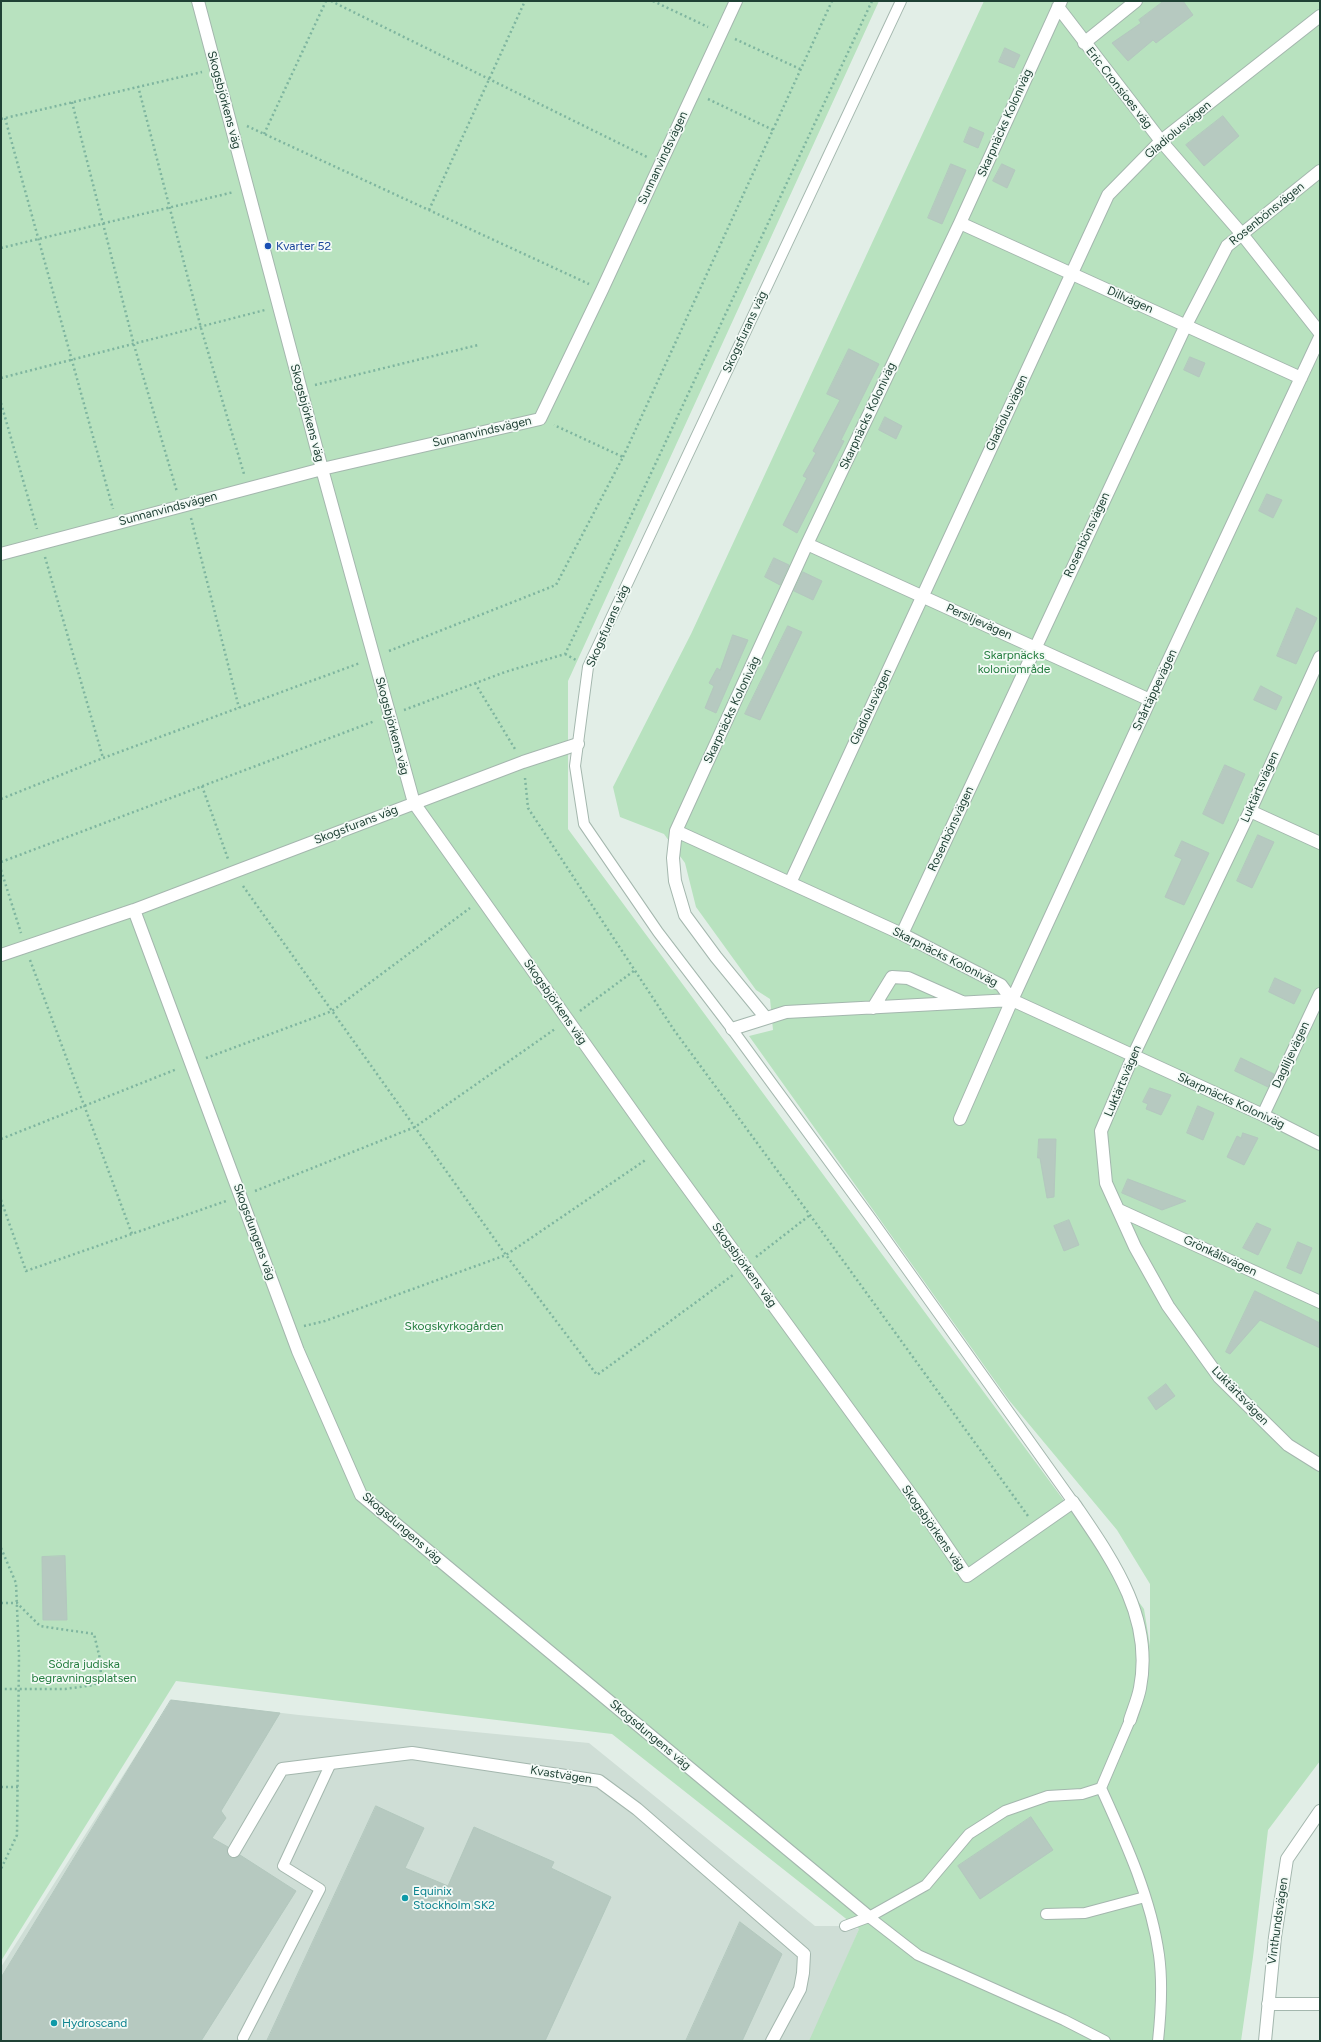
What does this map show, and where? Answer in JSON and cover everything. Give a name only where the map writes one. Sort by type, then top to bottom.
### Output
[{"type":"street","name":"Skogsbjörkens väg","points":[[198,1],[300,388],[414,804],[660,1150],[918,1504],[967,1576],[1073,1502]]},
{"type":"street","name":"Sunnanvindsvägen","points":[[1,554],[322,469],[540,419],[602,290],[736,1]]},
{"type":"street","points":[[1084,42],[1136,1]]},
{"type":"street","name":"Eric Cronsioes väg","points":[[1059,4],[1084,42],[1161,141],[1242,233],[1320,333]]},
{"type":"street","name":"Skarpnäcks Koloniväg","points":[[766,1018],[716,957],[685,915],[675,881],[673,858],[676,831],[807,544],[960,223],[1059,4]]},
{"type":"street","name":"Gladiolusvägen","points":[[790,883],[1108,195],[1161,141],[1320,16]]},
{"type":"street","name":"Rosenbönsvägen","points":[[902,934],[1186,325],[1227,246],[1320,171]]},
{"type":"street","name":"Dillvägen","points":[[960,223],[1301,378]]},
{"type":"street","name":"Snårtäppevägen","points":[[1012,1000],[1150,700],[1320,337]]},
{"type":"street","name":"Persiljevägen","points":[[807,544],[1150,700]]},
{"type":"street","name":"Luktärtsvägen","points":[[1320,657],[1250,811],[1133,1056],[1101,1131],[1106,1182],[1135,1247],[1168,1306],[1219,1377],[1288,1445],[1320,1465]]},
{"type":"street","name":"Skogsfurans väg","points":[[1,955],[134,910],[523,762],[578,744]]},
{"type":"street","points":[[1250,811],[1320,843]]},
{"type":"street","name":"Skarpnäcks Koloniväg","points":[[676,831],[902,934],[1001,986],[1012,1000],[1263,1115],[1320,1144]]},
{"type":"street","name":"Skogsdungens väg","points":[[134,910],[242,1196],[290,1330],[361,1496],[869,1916]]},
{"type":"street","points":[[873,1008],[892,977],[908,978],[964,1004]]},
{"type":"street","name":"Dagliljevägen","points":[[1263,1115],[1320,994]]},
{"type":"street","points":[[732,1029],[786,1012],[964,1004],[1012,1000],[960,1119]]},
{"type":"street","name":"Grönkålsvägen","points":[[1119,1210],[1320,1302]]},
{"type":"street","points":[[1073,1502],[1113,1561],[1132,1599],[1143,1649],[1140,1688],[1130,1720]]},
{"type":"street","name":"Kvastvägen","points":[[234,1851],[282,1769],[412,1753],[599,1781],[637,1809],[804,1954],[800,1989],[772,2041]]},
{"type":"street","name":"Vinthundsvägen","points":[[1265,2041],[1275,1937],[1287,1859],[1320,1811]]},
{"type":"street","points":[[1268,2004],[1320,2004]]},
{"type":"lane","name":"Skogsfurans väg","points":[[578,744],[588,667],[901,1]]},
{"type":"lane","points":[[578,744],[575,766],[584,824],[658,932],[732,1029],[973,1360],[1073,1502]]},
{"type":"lane","points":[[1130,1720],[1101,1788],[1130,1853],[1144,1897],[1159,1955],[1162,1997],[1158,2041]]},
{"type":"lane","points":[[244,2038],[320,1889],[283,1866],[331,1763]]},
{"type":"lane","points":[[845,1926],[869,1916],[926,1885],[969,1834],[1005,1811],[1048,1796],[1082,1794],[1101,1788]]},
{"type":"lane","points":[[1046,1914],[1085,1913],[1144,1897]]},
{"type":"lane","points":[[869,1916],[918,1955],[1064,2020],[1105,2041]]},
{"type":"path","points":[[264,134],[326,1]]},
{"type":"path","points":[[331,1],[660,164]]},
{"type":"path","points":[[429,210],[525,1]]},
{"type":"path","points":[[623,456],[832,1]]},
{"type":"path","points":[[1,862],[475,683],[564,654],[602,578],[872,1]]},
{"type":"path","points":[[1,119],[216,68]]},
{"type":"path","points":[[138,86],[201,328],[248,488]]},
{"type":"path","points":[[694,93],[772,130]]},
{"type":"path","points":[[72,102],[134,344],[184,505],[238,708]]},
{"type":"path","points":[[229,117],[602,290]]},
{"type":"path","points":[[5,118],[117,523]]},
{"type":"path","points":[[1,248],[248,189]]},
{"type":"path","points":[[1,378],[279,307]]},
{"type":"path","points":[[300,388],[478,346]]},
{"type":"path","points":[[1,403],[103,758]]},
{"type":"path","points":[[475,683],[523,762],[528,808],[674,1030],[1036,1527]]},
{"type":"path","points":[[202,786],[233,872],[506,1255],[597,1375],[745,1266],[810,1215]]},
{"type":"path","points":[[1,870],[25,947],[132,1234]]},
{"type":"path","points":[[1,1139],[191,1063],[332,1012],[482,899]]},
{"type":"path","points":[[1,1200],[26,1271],[242,1196],[415,1127],[568,1020],[635,970]]},
{"type":"path","points":[[290,1330],[325,1321],[506,1255],[660,1150]]},
{"type":"path","points":[[1,1548],[3,1557],[16,1583],[18,1689],[17,1835],[1,1869]]},
{"type":"path","points":[[1,1603],[16,1603],[40,1626],[94,1634],[100,1659],[101,1677],[94,1685],[65,1689],[1,1689]]},
{"type":"path","points":[[1,1787],[18,1787]]},
{"type":"shaded area","points":[[171,1700],[299,1715],[589,1743],[815,1926],[845,1926],[859,1929],[812,2041],[1,2041],[1,1967]]},
{"type":"green space","name":"Skogskyrkogården","points":[[1,1],[879,1],[568,681],[568,829],[1144,1609],[1150,1646],[1150,1584],[1117,1530],[1008,1399],[749,1036],[773,1030],[770,999],[756,990],[696,907],[685,863],[664,834],[620,817],[613,787],[691,634],[984,1],[1320,1],[1320,1761],[1268,1830],[1253,1957],[1241,2041],[809,2041],[859,1929],[612,1734],[176,1681],[1,1961]]},
{"type":"building","points":[[1164,1],[1183,1],[1193,15],[1156,43],[1153,40],[1128,61],[1112,43],[1141,23],[1139,20]]},
{"type":"building","points":[[1005,48],[1020,55],[1014,68],[999,62]]},
{"type":"building","points":[[1223,116],[1239,136],[1204,166],[1186,145]]},
{"type":"building","points":[[970,127],[984,133],[978,148],[964,142]]},
{"type":"building","points":[[951,164],[966,170],[942,224],[928,218]]},
{"type":"building","points":[[1002,164],[1015,170],[1007,188],[993,181]]},
{"type":"building","points":[[849,349],[879,364],[841,440],[844,441],[797,533],[783,525],[807,478],[803,476],[816,453],[813,451],[840,400],[827,394]]},
{"type":"building","points":[[1190,357],[1205,363],[1199,377],[1184,370]]},
{"type":"building","points":[[885,417],[902,426],[896,439],[879,430]]},
{"type":"building","points":[[1267,494],[1282,500],[1273,518],[1259,511]]},
{"type":"building","points":[[774,558],[789,565],[780,585],[765,577]]},
{"type":"building","points":[[803,572],[822,581],[813,600],[794,591]]},
{"type":"building","points":[[1297,608],[1317,618],[1296,664],[1277,656]]},
{"type":"building","points":[[788,626],[802,632],[760,720],[745,714]]},
{"type":"building","points":[[733,635],[748,640],[716,713],[705,708],[714,686],[709,683],[717,668],[720,670]]},
{"type":"building","points":[[1261,686],[1282,697],[1276,710],[1254,700]]},
{"type":"building","points":[[1225,765],[1245,774],[1223,824],[1203,814]]},
{"type":"building","points":[[1258,835],[1274,842],[1252,888],[1237,881]]},
{"type":"building","points":[[1182,841],[1209,853],[1184,905],[1165,897],[1182,859],[1175,856]]},
{"type":"building","points":[[1275,978],[1301,990],[1294,1004],[1269,992]]},
{"type":"building","points":[[1241,1058],[1274,1074],[1268,1087],[1235,1071]]},
{"type":"building","points":[[1150,1088],[1171,1095],[1161,1115],[1146,1109],[1148,1104],[1143,1102]]},
{"type":"building","points":[[1198,1106],[1214,1113],[1203,1140],[1187,1133]]},
{"type":"building","points":[[1243,1133],[1258,1138],[1244,1165],[1227,1157],[1237,1136],[1241,1138]]},
{"type":"building","points":[[1039,1139],[1056,1139],[1054,1197],[1047,1198],[1040,1158],[1038,1158]]},
{"type":"building","points":[[1128,1179],[1186,1201],[1162,1210],[1122,1193]]},
{"type":"building","points":[[1069,1220],[1079,1245],[1064,1251],[1054,1226]]},
{"type":"building","points":[[1257,1223],[1271,1229],[1258,1255],[1243,1248]]},
{"type":"building","points":[[1298,1242],[1312,1248],[1301,1274],[1287,1268]]},
{"type":"building","points":[[1255,1291],[1320,1323],[1320,1348],[1260,1320],[1230,1354],[1226,1352]]},
{"type":"building","points":[[1166,1384],[1175,1396],[1156,1410],[1148,1398]]},
{"type":"building","points":[[65,1556],[67,1620],[43,1620],[42,1557]]},
{"type":"building","points":[[171,1700],[280,1713],[221,1811],[226,1818],[212,1838],[228,1847],[227,1851],[230,1857],[234,1858],[240,1855],[296,1891],[201,2041],[1,2041],[1,1978]]},
{"type":"building","name":"Equinix Stockholm SK2","points":[[376,1806],[424,1828],[405,1868],[448,1886],[474,1827],[554,1862],[551,1868],[611,1897],[545,2041],[267,2041]]},
{"type":"building","points":[[1031,1817],[1053,1850],[980,1899],[958,1866]]},
{"type":"building","points":[[740,1922],[782,1954],[742,2041],[686,2041]]},
{"type":"place","name":"Kvarter 52","points":[[268,246]]},
{"type":"place","name":"Equinix Stockholm SK2","points":[[405,1898]]},
{"type":"place","name":"Hydroscand","points":[[54,2023]]},
{"type":"park label","name":"Skarpnäcks koloniområde","points":[[1014,662]]},
{"type":"park label","name":"Södra judiska begravningsplatsen","points":[[84,1671]]}]
